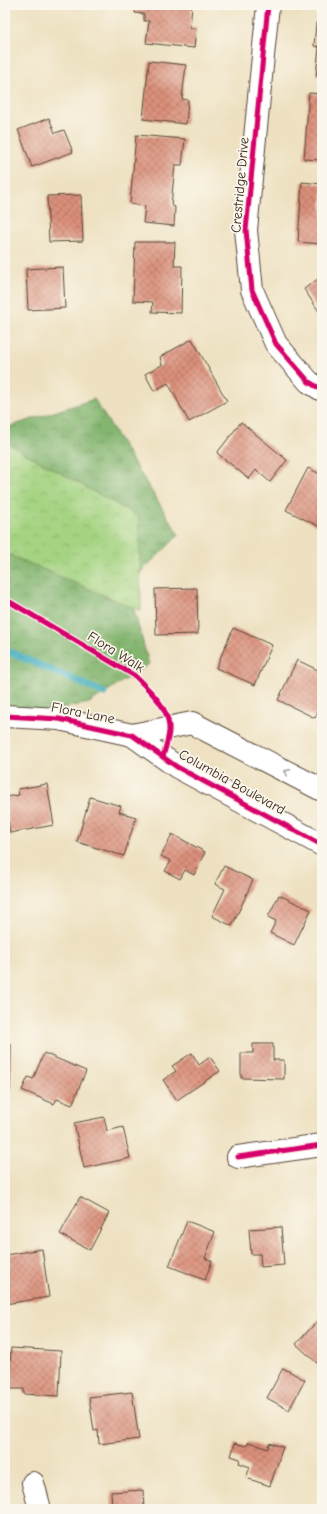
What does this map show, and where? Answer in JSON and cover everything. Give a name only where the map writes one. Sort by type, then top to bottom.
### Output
[{"type":"street","name":"Crestridge Drive","points":[[268,5],[246,230],[252,290],[276,344],[309,382],[322,390]]},
{"type":"street","name":"Flora Lane","points":[[5,716],[59,719],[132,735]]},
{"type":"street","name":"Columbia Boulevard","points":[[132,735],[192,723],[322,790]]},
{"type":"street","name":"Columbia Boulevard","points":[[132,735],[177,767],[322,845]]},
{"type":"street","points":[[238,1157],[322,1144]]},
{"type":"street","points":[[33,1483],[40,1509]]},
{"type":"green space","points":[[94,399],[179,535],[127,585],[149,664],[89,703],[5,720],[5,428]]},
{"type":"green space","points":[[5,442],[139,517],[141,611],[5,553]]},
{"type":"building","points":[[136,5],[192,5],[190,28],[196,28],[194,48],[146,43],[149,21],[144,21],[144,14],[135,13]]},
{"type":"building","points":[[316,23],[322,23],[322,76],[316,76],[319,47],[314,46]]},
{"type":"building","points":[[149,61],[186,65],[182,99],[188,100],[186,124],[143,119]]},
{"type":"building","points":[[309,93],[322,94],[322,160],[304,159]]},
{"type":"building","points":[[49,118],[55,133],[64,130],[73,152],[32,167],[18,130]]},
{"type":"building","points":[[136,135],[185,139],[182,165],[175,165],[171,205],[175,207],[174,226],[143,223],[145,206],[130,204]]},
{"type":"building","points":[[302,182],[322,184],[322,244],[298,242]]},
{"type":"building","points":[[81,195],[83,241],[49,242],[47,196]]},
{"type":"building","points":[[135,242],[175,242],[174,266],[182,266],[181,313],[152,312],[153,302],[133,301]]},
{"type":"building","points":[[63,267],[65,308],[28,310],[26,269]]},
{"type":"building","points":[[322,276],[322,316],[304,289]]},
{"type":"building","points":[[192,339],[227,401],[189,422],[168,383],[154,391],[145,374],[162,365],[160,357]]},
{"type":"building","points":[[241,422],[287,460],[270,482],[256,470],[249,479],[217,453]]},
{"type":"building","points":[[308,468],[322,475],[322,528],[286,510]]},
{"type":"building","points":[[197,588],[198,634],[156,635],[155,589]]},
{"type":"building","points":[[233,628],[272,645],[255,685],[216,668]]},
{"type":"building","points":[[297,660],[322,672],[322,702],[315,718],[278,700]]},
{"type":"building","points":[[47,784],[54,825],[10,833],[5,797],[19,795],[18,789]]},
{"type":"building","points":[[90,797],[121,806],[119,812],[136,817],[124,856],[77,842]]},
{"type":"building","points":[[172,834],[205,852],[194,875],[185,870],[180,879],[165,871],[171,861],[161,856]]},
{"type":"building","points":[[224,866],[253,880],[232,926],[212,916],[225,889],[215,884]]},
{"type":"building","points":[[279,895],[311,910],[294,945],[270,933],[276,921],[268,917]]},
{"type":"building","points":[[5,1043],[11,1044],[10,1091],[5,1091]]},
{"type":"building","points":[[253,1044],[273,1044],[273,1060],[284,1060],[284,1079],[241,1078],[241,1053],[253,1053]]},
{"type":"building","points":[[44,1053],[86,1071],[72,1105],[57,1099],[54,1104],[22,1090],[28,1077],[33,1079]]},
{"type":"building","points":[[192,1053],[199,1065],[210,1057],[220,1071],[177,1100],[163,1080],[176,1071],[172,1066]]},
{"type":"building","points":[[104,1117],[107,1131],[123,1127],[130,1158],[84,1168],[74,1123]]},
{"type":"building","points":[[80,1197],[109,1213],[90,1250],[60,1234]]},
{"type":"building","points":[[187,1221],[215,1232],[205,1258],[212,1261],[205,1280],[169,1266]]},
{"type":"building","points":[[281,1227],[284,1265],[261,1267],[260,1254],[251,1254],[249,1229]]},
{"type":"building","points":[[42,1249],[49,1297],[5,1304],[5,1255]]},
{"type":"building","points":[[322,1316],[322,1362],[319,1365],[296,1344]]},
{"type":"building","points":[[11,1348],[61,1351],[59,1396],[24,1394],[24,1389],[9,1389]]},
{"type":"building","points":[[283,1368],[305,1380],[289,1410],[267,1398]]},
{"type":"building","points":[[132,1392],[139,1439],[99,1444],[98,1430],[94,1431],[89,1397]]},
{"type":"building","points":[[249,1442],[268,1449],[269,1443],[283,1447],[270,1486],[246,1478],[250,1467],[239,1463],[240,1459],[231,1456],[235,1443],[246,1446]]},
{"type":"building","points":[[143,1490],[144,1509],[112,1509],[111,1492]]},
{"type":"waterway","points":[[5,650],[104,693]]},
{"type":"cycle path","points":[[268,5],[246,230],[252,290],[276,344],[309,382],[322,390]]},
{"type":"cycle path","name":"Flora Walk","points":[[5,599],[135,676],[157,699],[168,719],[169,734],[163,757]]},
{"type":"cycle path","points":[[5,716],[59,719],[132,735],[177,767],[322,845]]},
{"type":"cycle path","points":[[238,1157],[322,1145]]}]
